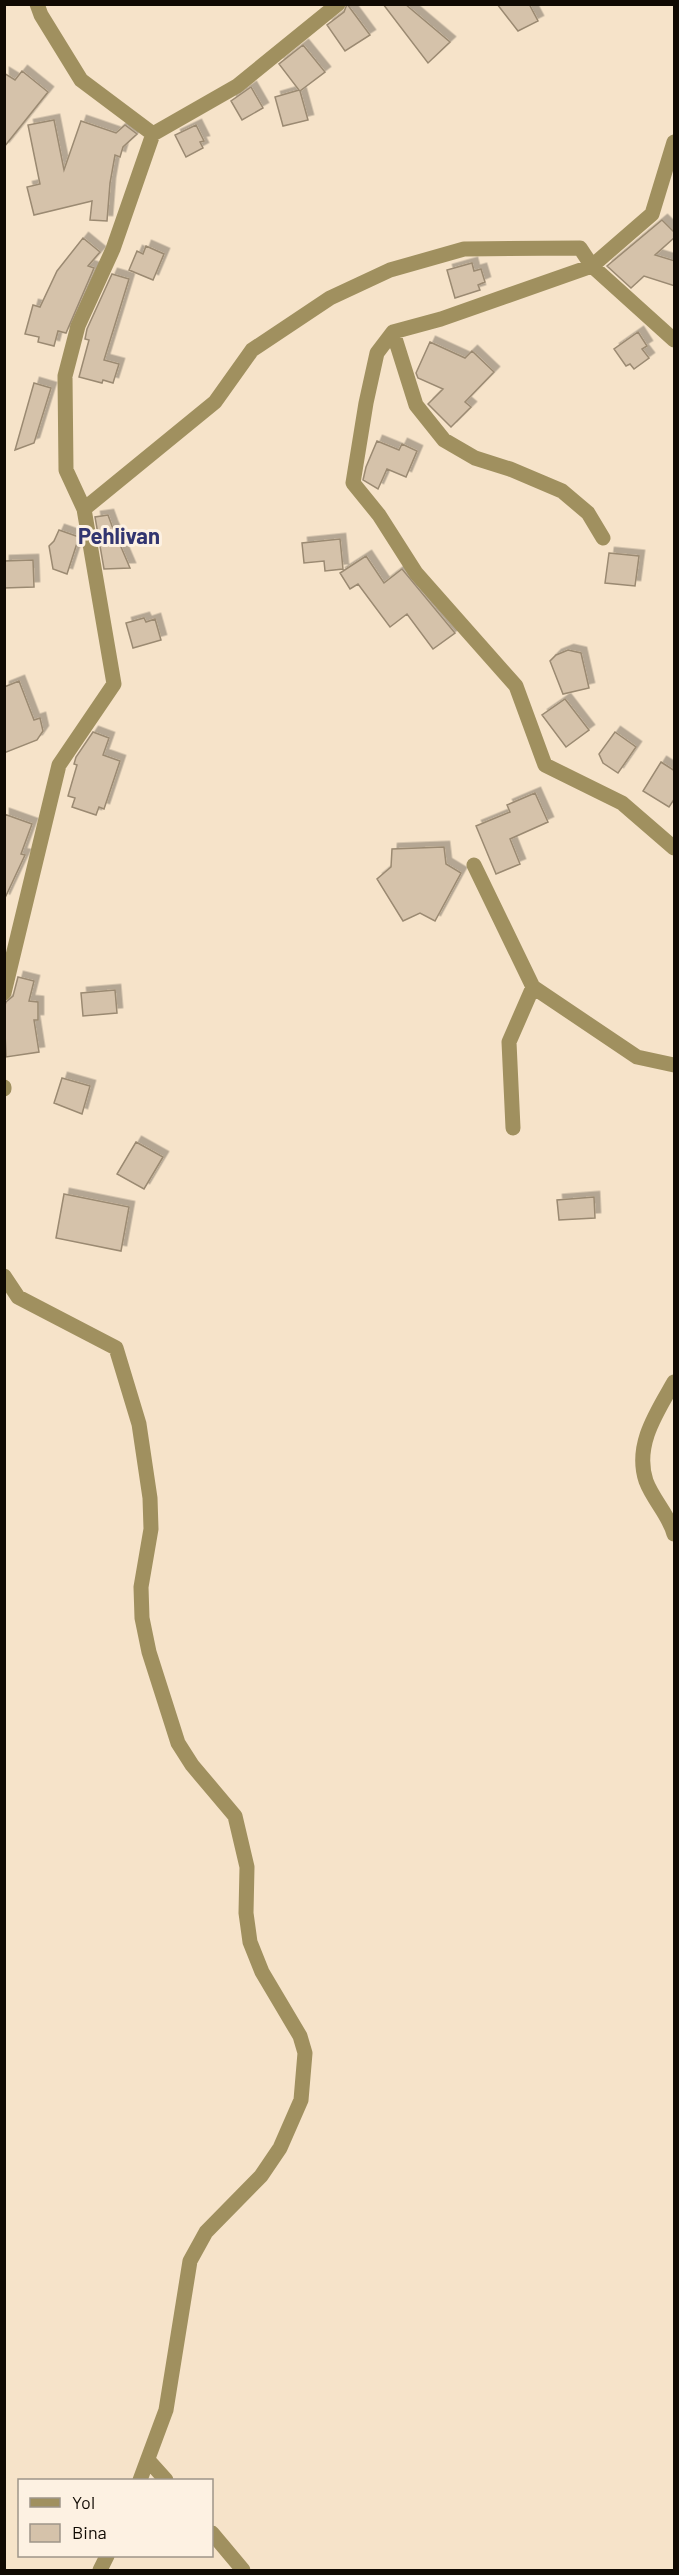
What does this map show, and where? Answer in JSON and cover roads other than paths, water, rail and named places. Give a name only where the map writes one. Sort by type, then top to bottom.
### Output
[{"type":"street","points":[[37,4],[41,15],[81,80],[153,134]]},
{"type":"street","points":[[4,993],[59,765],[114,684],[84,509],[66,470],[65,376],[78,326],[113,249],[153,134],[237,86],[338,4]]},
{"type":"street","points":[[675,142],[652,214],[592,266],[441,319],[393,332],[377,353],[353,483],[379,515],[416,573],[516,686],[545,765],[622,803],[675,848]]},
{"type":"street","points":[[84,509],[215,402],[252,350],[330,298],[390,270],[464,249],[580,248],[592,266],[675,340]]},
{"type":"street","points":[[393,332],[416,405],[444,440],[475,458],[510,469],[562,491],[588,513],[603,538]]},
{"type":"street","points":[[474,865],[533,987],[637,1058],[675,1065]]},
{"type":"street","points":[[513,1128],[508,1041],[533,987]]},
{"type":"street","points":[[4,1276],[18,1297],[116,1348],[139,1424],[150,1498],[150,1529],[141,1587],[142,1618],[149,1652],[178,1743],[192,1766],[234,1816],[247,1867],[246,1913],[250,1942],[262,1972],[300,2036],[305,2053],[301,2100],[280,2148],[261,2176],[206,2232],[190,2261],[166,2410],[141,2479]]},
{"type":"street","points":[[675,1382],[646,1437],[642,1459],[646,1482],[675,1534]]},
{"type":"street","points":[[148,2460],[164,2479]]},
{"type":"street","points":[[213,2534],[243,2571]]},
{"type":"street","points":[[100,2571],[107,2557]]},
{"type":"district","name":"Pehlivan","points":[[119,536]]}]
